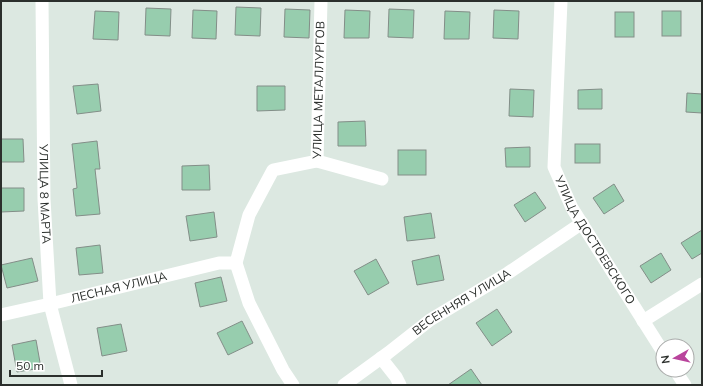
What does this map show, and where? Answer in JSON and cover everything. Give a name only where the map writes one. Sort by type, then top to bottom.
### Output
[{"type":"street","name":"УЛИЦА 8 МАРТА","points":[[42,1],[44,199],[50,304],[71,385]]},
{"type":"street","name":"УЛИЦА МЕТАЛЛУРГОВ","points":[[236,263],[249,215],[273,170],[317,161],[321,1]]},
{"type":"street","name":"УЛИЦА ДОСТОЕВСКОГО","points":[[561,1],[554,167],[572,208],[655,340]]},
{"type":"street","points":[[317,161],[382,179]]},
{"type":"street","name":"ВЕСЕННЯЯ УЛИЦА","points":[[344,385],[430,320],[508,274],[582,223]]},
{"type":"street","name":"ЛЕСНАЯ УЛИЦА","points":[[1,315],[219,263],[236,263]]},
{"type":"street","points":[[236,263],[249,303],[283,370],[293,385]]},
{"type":"street","points":[[643,321],[702,284]]},
{"type":"street","points":[[381,358],[396,377],[400,385]]},
{"type":"building","points":[[236,7],[261,8],[260,36],[235,35]]},
{"type":"building","points":[[146,8],[171,9],[170,36],[145,35]]},
{"type":"building","points":[[285,9],[310,10],[309,38],[284,37]]},
{"type":"building","points":[[389,9],[414,10],[413,38],[388,37]]},
{"type":"building","points":[[193,10],[217,11],[216,39],[192,38]]},
{"type":"building","points":[[345,10],[370,11],[369,38],[344,38]]},
{"type":"building","points":[[494,10],[519,11],[518,39],[493,38]]},
{"type":"building","points":[[95,11],[119,12],[118,40],[93,39]]},
{"type":"building","points":[[445,11],[470,12],[469,39],[444,39]]},
{"type":"building","points":[[662,11],[681,11],[681,36],[662,36]]},
{"type":"building","points":[[615,12],[634,12],[634,37],[615,37]]},
{"type":"building","points":[[98,84],[101,111],[77,114],[73,86]]},
{"type":"building","points":[[257,86],[285,86],[285,110],[257,111]]},
{"type":"building","points":[[510,89],[534,90],[533,117],[509,116]]},
{"type":"building","points":[[602,89],[602,109],[578,109],[578,90]]},
{"type":"building","points":[[687,93],[702,94],[702,113],[686,112]]},
{"type":"building","points":[[365,121],[366,146],[338,146],[338,122]]},
{"type":"building","points":[[1,139],[23,139],[24,162],[1,162]]},
{"type":"building","points":[[97,141],[100,169],[95,169],[100,214],[76,216],[73,189],[77,188],[72,144]]},
{"type":"building","points":[[575,144],[600,144],[600,163],[575,163]]},
{"type":"building","points":[[530,147],[530,167],[506,167],[505,148]]},
{"type":"building","points":[[398,150],[426,150],[426,175],[398,175]]},
{"type":"building","points":[[209,165],[210,190],[182,190],[182,166]]},
{"type":"building","points":[[614,184],[624,201],[604,214],[593,198]]},
{"type":"building","points":[[1,188],[24,188],[24,211],[1,212]]},
{"type":"building","points":[[535,192],[546,208],[525,222],[514,205]]},
{"type":"building","points":[[214,212],[217,237],[190,241],[186,216]]},
{"type":"building","points":[[431,213],[435,238],[407,241],[404,217]]},
{"type":"building","points":[[702,230],[702,253],[692,259],[681,243]]},
{"type":"building","points":[[100,245],[103,273],[79,275],[76,248]]},
{"type":"building","points":[[661,253],[671,270],[651,283],[640,266]]},
{"type":"building","points":[[439,255],[444,280],[417,285],[412,261]]},
{"type":"building","points":[[32,258],[38,281],[7,288],[1,265]]},
{"type":"building","points":[[376,259],[389,283],[368,295],[354,271]]},
{"type":"building","points":[[221,277],[227,301],[200,307],[195,283]]},
{"type":"building","points":[[497,309],[512,332],[492,346],[476,323]]},
{"type":"building","points":[[242,321],[253,343],[228,355],[217,333]]},
{"type":"building","points":[[121,324],[127,351],[102,356],[97,328]]},
{"type":"building","points":[[36,340],[41,368],[17,372],[12,345]]},
{"type":"building","points":[[471,369],[482,385],[448,385]]}]
